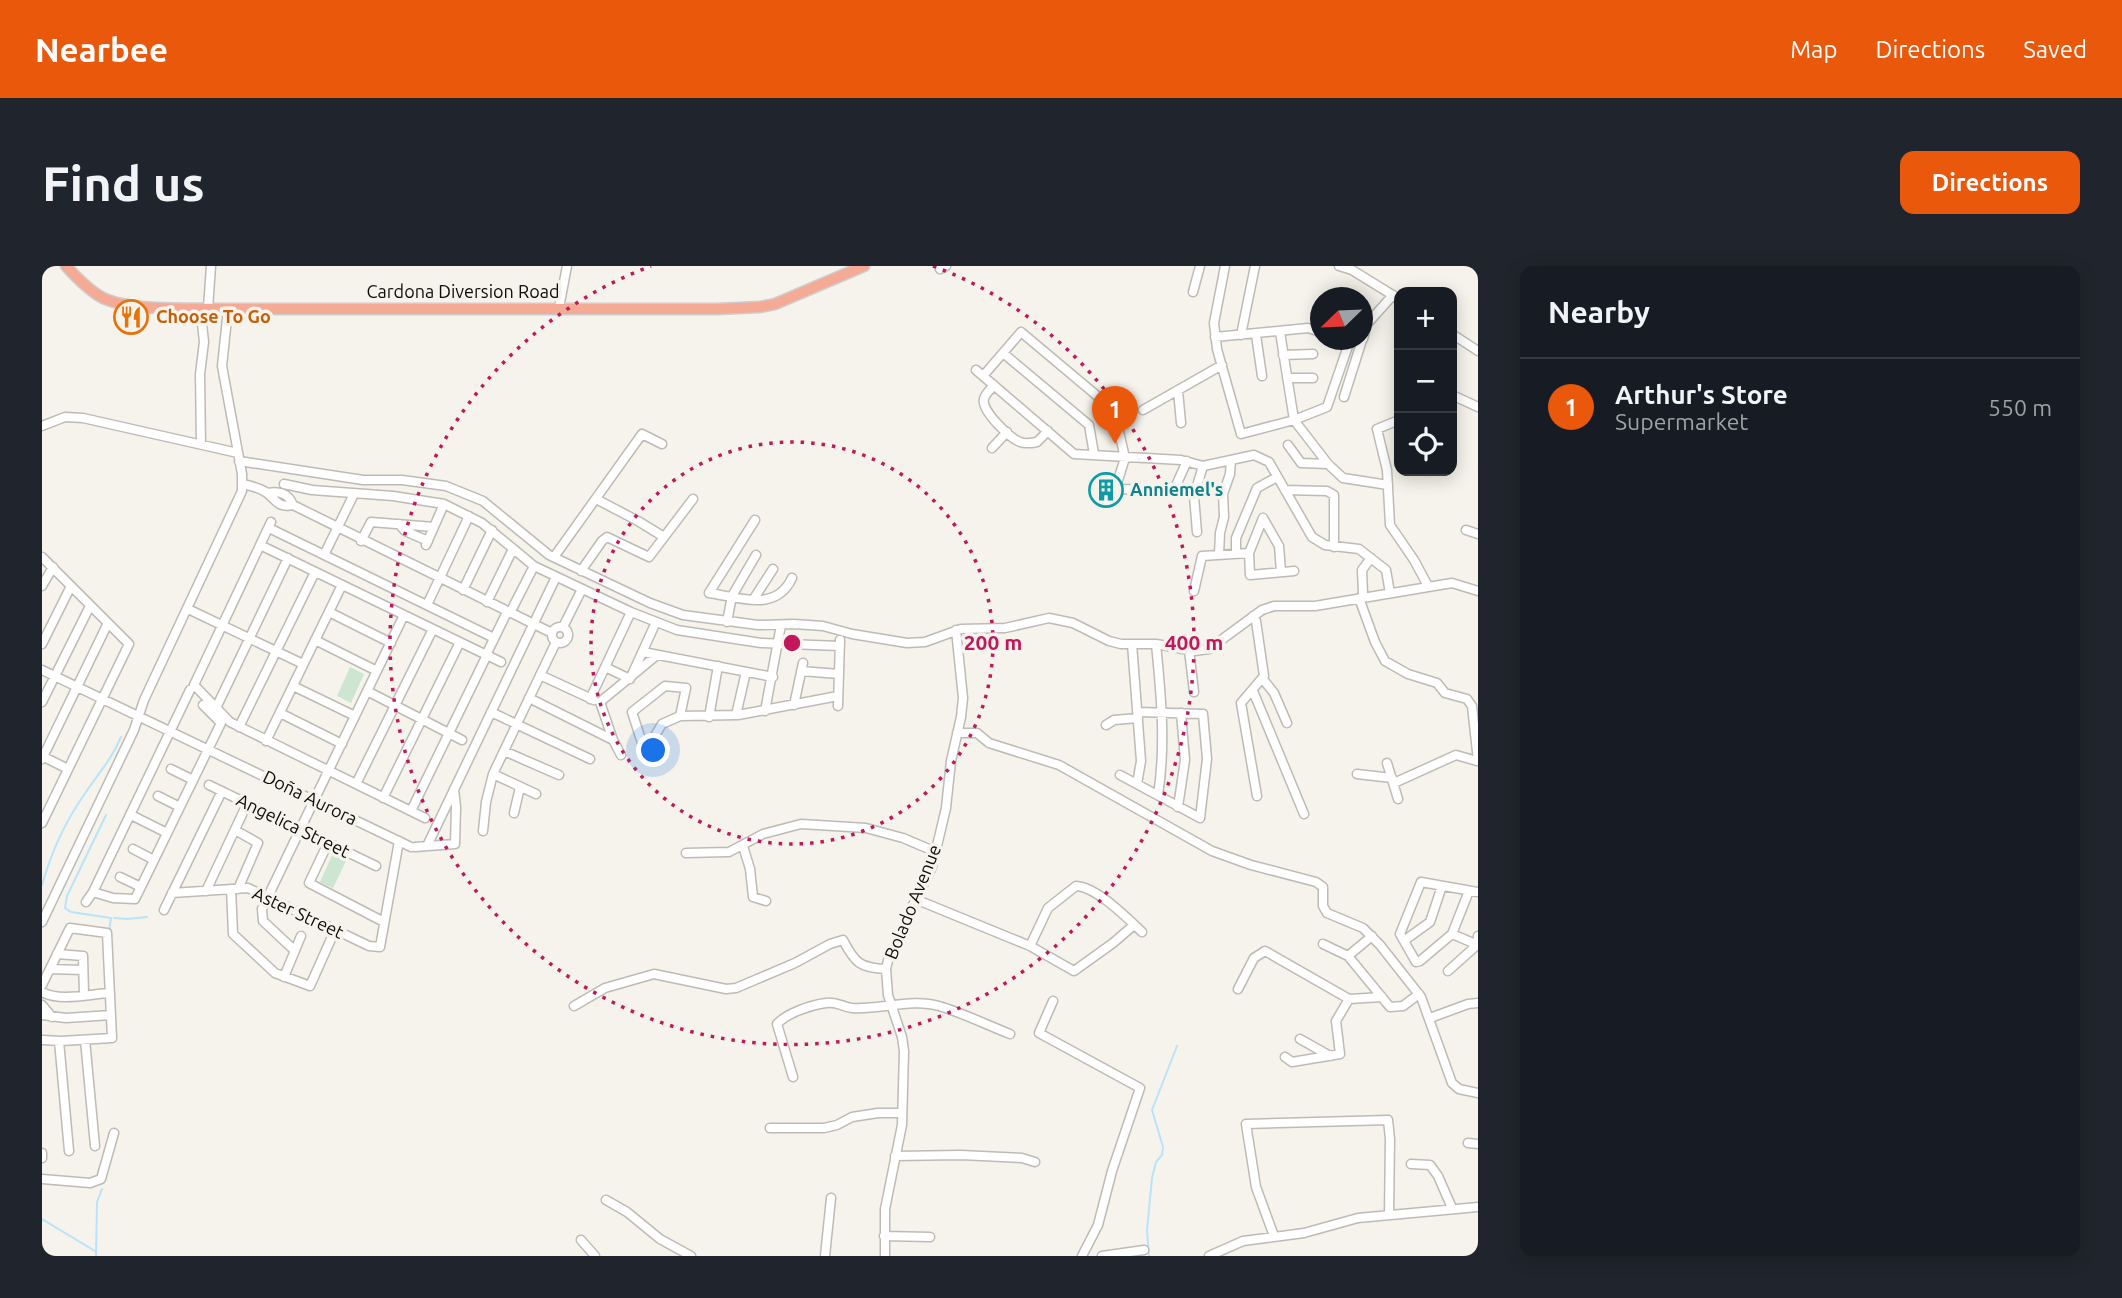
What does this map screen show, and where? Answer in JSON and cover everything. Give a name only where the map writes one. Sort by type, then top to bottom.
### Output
[{"type":"main road","name":"Cardona Diversion Road","points":[[66,266],[103,298],[124,304],[228,309],[760,307],[789,298],[864,266]]},
{"type":"street","points":[[208,308],[211,266]]},
{"type":"street","points":[[559,308],[567,266]]},
{"type":"street","points":[[1193,292],[1199,266]]},
{"type":"street","points":[[1225,266],[1214,323],[1215,337],[1241,434],[1294,420],[1327,407],[1347,350]]},
{"type":"street","points":[[1241,335],[1255,266]]},
{"type":"street","points":[[1339,266],[1352,270],[1394,296]]},
{"type":"street","points":[[1373,318],[1394,299]]},
{"type":"street","points":[[42,922],[134,730],[138,716],[240,498],[243,484],[222,366],[228,309]]},
{"type":"street","points":[[201,444],[200,374],[204,342],[202,324]]},
{"type":"street","points":[[1215,337],[1310,329]]},
{"type":"street","points":[[1112,499],[1125,458],[1114,410],[1021,332],[1003,353],[980,373],[1074,454],[1094,454],[1125,458],[1187,461],[1203,466],[1254,455],[1269,462],[1312,537],[1320,543],[1334,547],[1359,549],[1386,570],[1390,593]]},
{"type":"street","points":[[1280,332],[1294,420],[1328,464],[1343,478],[1388,485]]},
{"type":"street","points":[[1256,335],[1262,376]]},
{"type":"street","points":[[1457,337],[1478,351]]},
{"type":"street","points":[[1344,397],[1359,350]]},
{"type":"street","points":[[1003,353],[1088,425],[1094,454]]},
{"type":"street","points":[[1283,355],[1313,355]]},
{"type":"street","points":[[1143,410],[1222,365]]},
{"type":"street","points":[[1287,378],[1313,379]]},
{"type":"street","points":[[994,386],[984,397],[983,403],[987,413],[1007,432],[1023,443],[1037,442],[1048,431]]},
{"type":"street","points":[[1178,390],[1181,423]]},
{"type":"street","points":[[1457,397],[1478,407]]},
{"type":"street","points":[[42,426],[65,417],[83,418],[201,444],[238,457],[363,480],[402,480],[446,486],[483,501],[554,557],[650,603],[683,614],[727,622],[823,626],[852,634],[916,643],[956,630],[1005,628],[1049,618],[1061,619],[1109,641],[1156,644],[1189,650],[1209,649],[1253,616],[1274,606],[1315,606],[1361,595],[1452,583],[1478,591]]},
{"type":"street","points":[[1394,423],[1377,429],[1387,470],[1392,530],[1414,559],[1428,586]]},
{"type":"street","points":[[992,448],[1007,432]]},
{"type":"street","points":[[554,557],[642,435],[662,444]]},
{"type":"street","points":[[1287,446],[1301,463],[1328,464]]},
{"type":"street","points":[[1219,554],[1224,517],[1223,494],[1230,474],[1231,460]]},
{"type":"street","points":[[1116,489],[1174,490],[1187,461]]},
{"type":"street","points":[[1197,532],[1194,496],[1203,466]]},
{"type":"street","points":[[1236,554],[1236,538],[1257,488],[1277,477]]},
{"type":"street","points":[[243,484],[267,493],[278,504],[293,505],[361,541],[552,633],[556,642],[493,774],[483,831]]},
{"type":"street","points":[[284,484],[312,490],[393,496],[444,504],[492,530],[534,566],[631,612],[677,630],[779,643],[840,643],[838,706]]},
{"type":"street","points":[[1285,491],[1327,491],[1334,495],[1334,547]]},
{"type":"street","points":[[324,555],[354,494]]},
{"type":"street","points":[[596,499],[638,520],[664,537]]},
{"type":"street","points":[[582,570],[607,537],[646,557],[651,554],[693,499]]},
{"type":"street","points":[[399,524],[427,543],[444,504]]},
{"type":"street","points":[[427,606],[469,516]]},
{"type":"street","points":[[1281,572],[1279,546],[1263,518],[1249,553],[1250,575],[1294,571]]},
{"type":"street","points":[[755,520],[709,593],[767,600],[786,589],[792,578]]},
{"type":"street","points":[[361,541],[371,522],[434,527]]},
{"type":"street","points":[[425,818],[230,722],[194,685],[270,525],[324,555],[494,638]]},
{"type":"street","points":[[463,590],[492,530]]},
{"type":"street","points":[[1466,530],[1478,534]]},
{"type":"street","points":[[260,545],[488,653],[500,662]]},
{"type":"street","points":[[487,602],[513,549]]},
{"type":"street","points":[[1194,591],[1202,556],[1249,553]]},
{"type":"street","points":[[727,622],[732,596],[756,555]]},
{"type":"street","points":[[42,556],[129,644],[42,823]]},
{"type":"street","points":[[216,708],[288,558]]},
{"type":"street","points":[[1357,774],[1393,781],[1456,755],[1478,761],[1472,706],[1467,699],[1445,693],[1437,683],[1408,674],[1385,661],[1374,642],[1361,595],[1362,570],[1371,558]]},
{"type":"street","points":[[411,811],[494,638],[534,566]]},
{"type":"street","points":[[42,586],[52,567]]},
{"type":"street","points":[[753,600],[773,569]]},
{"type":"street","points":[[239,727],[315,572]]},
{"type":"street","points":[[426,846],[556,577]]},
{"type":"street","points":[[266,741],[342,585]]},
{"type":"street","points":[[42,644],[71,586]]},
{"type":"street","points":[[563,627],[582,589]]},
{"type":"street","points":[[42,702],[90,606]]},
{"type":"street","points":[[188,609],[303,664]]},
{"type":"street","points":[[329,612],[391,643]]},
{"type":"street","points":[[590,699],[631,612]]},
{"type":"street","points":[[295,950],[262,919],[262,909],[404,615]]},
{"type":"street","points":[[1253,616],[1264,676],[1241,703],[1257,796]]},
{"type":"street","points":[[630,679],[656,622]]},
{"type":"street","points":[[68,769],[42,757],[108,624]]},
{"type":"street","points":[[765,711],[782,625]]},
{"type":"street","points":[[552,633],[556,627],[563,627],[568,631],[564,642],[556,642]]},
{"type":"street","points":[[356,784],[433,629]]},
{"type":"street","name":"Bolado Avenue","points":[[885,1256],[884,1209],[902,1113],[904,1051],[886,980],[886,969],[915,899],[932,867],[946,808],[962,698],[956,630]]},
{"type":"street","points":[[315,640],[377,671]]},
{"type":"street","points":[[383,798],[460,642]]},
{"type":"street","points":[[1132,644],[1141,761],[1138,783]]},
{"type":"street","points":[[1156,644],[1163,761],[1158,795]]},
{"type":"street","points":[[1189,650],[1194,692]]},
{"type":"street","points":[[643,652],[773,677]]},
{"type":"street","points":[[600,702],[657,655]]},
{"type":"street","points":[[709,717],[718,666]]},
{"type":"street","points":[[605,667],[630,679]]},
{"type":"street","points":[[794,705],[802,667],[839,674]]},
{"type":"street","name":"Doña Aurora","points":[[42,670],[399,841],[413,847],[426,846]]},
{"type":"street","points":[[736,715],[746,672]]},
{"type":"street","points":[[540,675],[600,702]]},
{"type":"street","points":[[1262,678],[1274,693],[1287,723]]},
{"type":"street","points":[[293,686],[355,716]]},
{"type":"street","points":[[662,724],[645,752],[632,712],[665,686],[686,688],[680,716]]},
{"type":"street","points":[[86,902],[190,690]]},
{"type":"street","points":[[368,691],[462,740]]},
{"type":"street","points":[[1252,691],[1304,814]]},
{"type":"street","points":[[641,739],[662,724],[680,716],[736,715],[838,696]]},
{"type":"street","points":[[529,698],[613,740]]},
{"type":"street","points":[[600,702],[621,755]]},
{"type":"street","points":[[93,891],[127,900],[135,899],[221,723],[203,705]]},
{"type":"street","points":[[491,712],[590,759]]},
{"type":"street","points":[[280,713],[342,744]]},
{"type":"street","points":[[1178,807],[1185,760],[1181,713]]},
{"type":"street","points":[[1106,725],[1114,720],[1138,715],[1203,714],[1207,760],[1200,818],[1121,775]]},
{"type":"street","points":[[957,733],[977,733],[989,743],[1059,765],[1212,851],[1251,865],[1316,882],[1322,887],[1323,906],[1327,913],[1363,928],[1419,994],[1452,1083],[1459,1090],[1478,1093]]},
{"type":"street","points":[[504,751],[559,775]]},
{"type":"street","points":[[1387,763],[1398,799]]},
{"type":"street","points":[[171,769],[193,780]]},
{"type":"street","points":[[493,774],[537,794]]},
{"type":"street","name":"Angelica Street","points":[[209,785],[376,866]]},
{"type":"street","points":[[514,813],[520,787]]},
{"type":"street","points":[[426,846],[455,844],[454,789]]},
{"type":"street","points":[[164,910],[222,792]]},
{"type":"street","points":[[158,796],[180,807]]},
{"type":"street","points":[[206,891],[247,804]]},
{"type":"street","points":[[131,815],[167,833]]},
{"type":"street","points":[[686,853],[729,852],[768,832],[801,824],[866,828],[903,838],[936,852]]},
{"type":"street","points":[[234,830],[258,843],[234,889],[233,934],[275,973],[310,986],[335,930]]},
{"type":"street","points":[[328,843],[309,883],[384,922],[399,841]]},
{"type":"street","points":[[743,846],[750,869],[752,897],[766,901]]},
{"type":"street","points":[[133,849],[154,860]]},
{"type":"street","points":[[120,877],[141,887]]},
{"type":"street","points":[[1420,882],[1442,886],[1474,892],[1452,934],[1416,962],[1400,934],[1420,882]]},
{"type":"street","points":[[1030,946],[1048,908],[1076,886],[1103,898],[1142,933]]},
{"type":"street","points":[[1405,940],[1430,922],[1442,886]]},
{"type":"street","name":"Aster Street","points":[[172,893],[248,888],[369,946],[380,947],[384,922]]},
{"type":"street","points":[[915,899],[1030,946],[1074,971],[1114,943],[1134,925]]},
{"type":"street","points":[[42,985],[70,928],[107,933],[112,1038],[42,1040]]},
{"type":"street","points":[[1448,971],[1478,942],[1452,934]]},
{"type":"street","points":[[284,977],[300,936]]},
{"type":"street","points":[[1348,956],[1371,936]]},
{"type":"street","points":[[574,1006],[605,989],[654,975],[726,989],[736,988],[843,940],[857,963],[869,968],[886,969]]},
{"type":"street","points":[[1323,944],[1348,956],[1393,1008],[1403,1006],[1419,994]]},
{"type":"street","points":[[1238,989],[1254,958],[1265,951],[1349,999],[1382,997]]},
{"type":"street","points":[[57,954],[83,956],[84,995]]},
{"type":"street","points":[[50,969],[83,970]]},
{"type":"street","points":[[42,992],[64,996],[110,993]]},
{"type":"street","points":[[1285,1057],[1292,1062],[1340,1054],[1336,1021],[1349,999]]},
{"type":"street","points":[[1054,1001],[1039,1033],[1140,1087],[1112,1171],[1098,1225],[1083,1256]]},
{"type":"street","points":[[793,1077],[777,1028],[778,1021],[827,1003],[838,1002],[848,1008],[919,1003],[938,1006],[1010,1034]]},
{"type":"street","points":[[1430,1018],[1478,1003]]},
{"type":"street","points":[[42,1005],[52,1017]]},
{"type":"street","points":[[42,1015],[66,1018],[111,1015]]},
{"type":"street","points":[[85,1040],[94,1146]]},
{"type":"street","points":[[1300,1040],[1330,1056]]},
{"type":"street","points":[[59,1041],[69,1151]]},
{"type":"street","points":[[770,1128],[824,1128],[852,1117],[902,1113]]},
{"type":"street","points":[[1274,1236],[1256,1187],[1246,1124],[1388,1121],[1389,1214]]},
{"type":"street","points":[[42,1179],[90,1183],[102,1179],[114,1133]]},
{"type":"street","points":[[1468,1143],[1478,1144]]},
{"type":"street","points":[[895,1156],[961,1155],[1021,1158],[1035,1162]]},
{"type":"street","points":[[1411,1164],[1430,1165],[1438,1176],[1452,1208]]},
{"type":"street","points":[[825,1256],[831,1198]]},
{"type":"street","points":[[606,1200],[627,1212],[660,1239],[691,1256]]},
{"type":"street","points":[[1209,1256],[1243,1241],[1304,1233],[1358,1217],[1478,1207]]},
{"type":"street","points":[[884,1236],[930,1237]]},
{"type":"street","points":[[581,1240],[595,1256]]},
{"type":"street","points":[[1102,1256],[1144,1250]]},
{"type":"green space","points":[[350,667],[364,674],[351,703],[337,696]]},
{"type":"green space","points":[[333,853],[347,859],[333,888],[320,882]]},
{"type":"waterway","points":[[42,885],[66,825],[121,737]]},
{"type":"waterway","points":[[106,815],[67,896],[65,908],[71,912],[111,918],[109,932]]},
{"type":"waterway","points":[[114,918],[147,917]]},
{"type":"waterway","points":[[1149,1256],[1147,1230],[1152,1178],[1163,1147],[1152,1110],[1177,1046]]},
{"type":"waterway","points":[[96,1256],[97,1202],[102,1189]]},
{"type":"waterway","points":[[42,1219],[95,1251]]},
{"type":"place","name":"Choose To Go","points":[[131,317]]},
{"type":"place","name":"Arthur's Store","points":[[1115,444]]},
{"type":"place","name":"Anniemel's","points":[[1106,490]]}]
